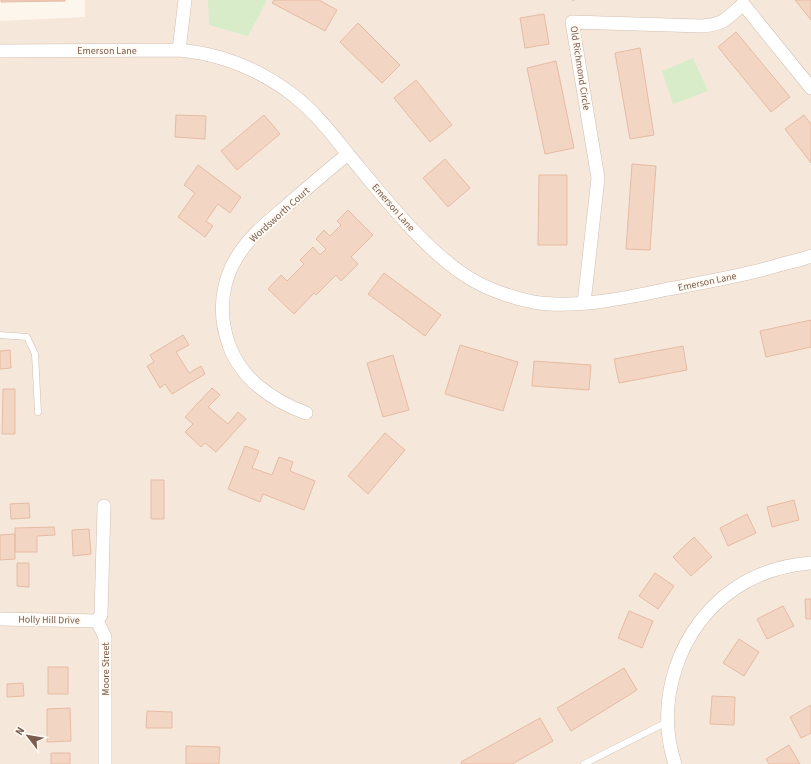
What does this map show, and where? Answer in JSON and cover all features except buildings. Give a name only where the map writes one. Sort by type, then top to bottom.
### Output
[{"type":"street","points":[[179,50],[185,0]]},
{"type":"street","name":"Old Richmond Circle","points":[[584,303],[598,178],[572,22],[701,26],[714,25],[726,19],[743,4],[811,88]]},
{"type":"street","name":"Emerson Lane","points":[[0,51],[179,50],[202,52],[229,60],[254,70],[293,95],[313,113],[396,211],[444,260],[477,283],[502,294],[535,302],[572,304],[584,303],[633,296],[765,269],[811,256]]},
{"type":"street","name":"Wordsworth Court","points":[[306,413],[282,403],[258,387],[235,359],[226,338],[223,319],[225,284],[233,264],[256,233],[348,154]]},
{"type":"street","points":[[97,620],[101,615],[104,506]]},
{"type":"street","points":[[675,764],[670,746],[667,722],[668,697],[676,666],[702,619],[711,609],[735,589],[754,578],[784,568],[811,563]]},
{"type":"street","name":"Holly Hill Drive","points":[[0,618],[97,620]]},
{"type":"street","name":"Moore Street","points":[[97,620],[105,637],[105,764]]},
{"type":"lane","points":[[0,335],[27,337],[30,343],[35,354],[38,412]]},
{"type":"lane","points":[[584,764],[667,722]]},
{"type":"shaded area","points":[[85,0],[811,0],[811,764],[0,764],[0,21],[85,17]]},
{"type":"green space","points":[[208,0],[267,0],[248,36],[209,25]]},
{"type":"green space","points":[[693,58],[708,91],[673,104],[662,71]]}]
